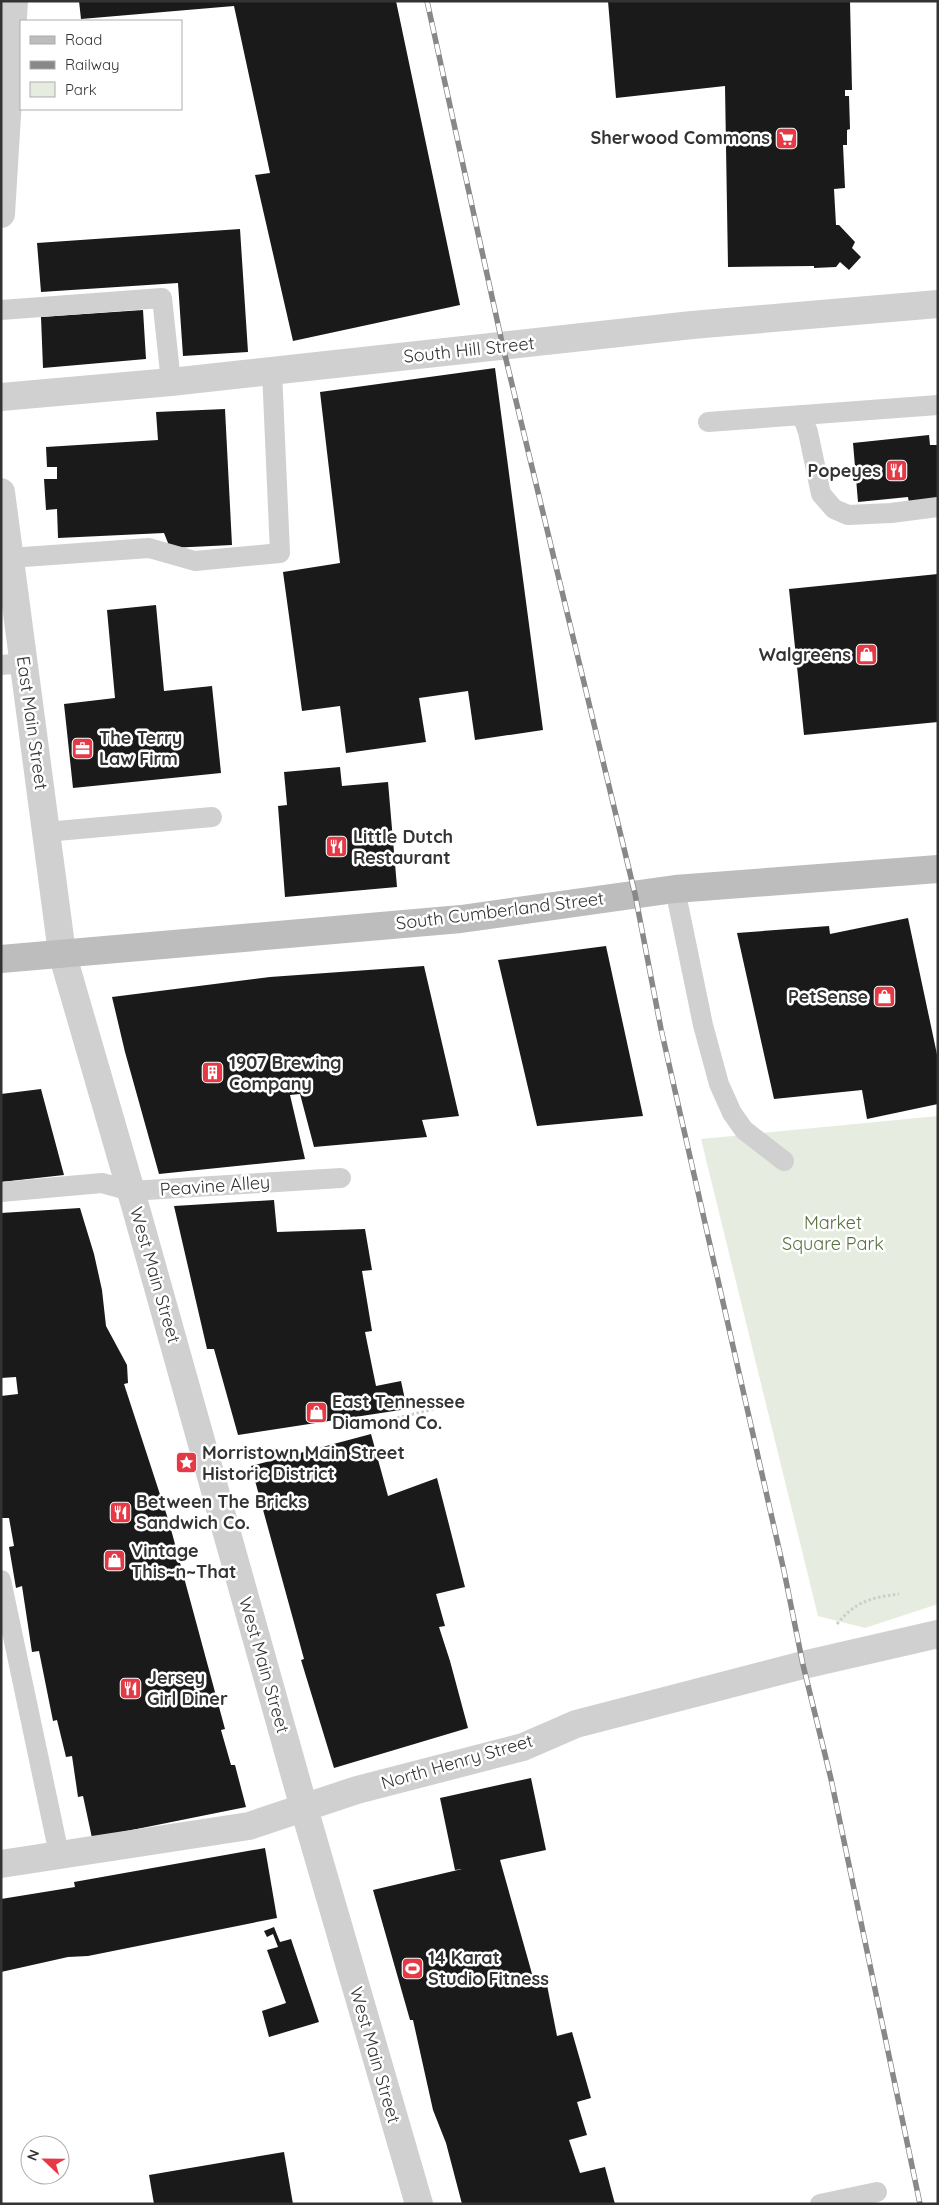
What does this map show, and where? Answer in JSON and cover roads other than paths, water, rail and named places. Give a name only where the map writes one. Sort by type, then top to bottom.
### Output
[{"type":"main road","name":"South Cumberland Street","points":[[1,959],[461,919],[675,889],[930,875]]},
{"type":"street","points":[[1,214],[14,1]]},
{"type":"street","name":"South Hill Street","points":[[1,397],[171,382],[692,325],[938,304]]},
{"type":"street","name":"East Main Street","points":[[2,507],[10,558],[13,664],[46,832],[62,953]]},
{"type":"street","name":"West Main Street","points":[[62,953],[131,1191],[304,1808],[419,2204]]},
{"type":"street","name":"North Henry Street","points":[[1,1864],[249,1826],[357,1790],[523,1747],[576,1724],[803,1665],[938,1634]]},
{"type":"lane","points":[[1,310],[162,298],[171,382]]},
{"type":"lane","points":[[10,558],[149,548],[195,560],[280,553],[272,371]]},
{"type":"lane","points":[[708,422],[938,405]]},
{"type":"lane","points":[[802,416],[808,432],[821,494],[834,508],[848,515],[938,508]]},
{"type":"lane","points":[[46,832],[212,817]]},
{"type":"lane","points":[[675,889],[703,1025],[719,1084],[732,1113],[744,1130],[784,1161]]},
{"type":"lane","name":"Peavine Alley","points":[[1,1192],[102,1183],[131,1191],[341,1178]]},
{"type":"lane","points":[[1,1580],[59,1854]]},
{"type":"lane","points":[[820,2204],[877,2192]]},
{"type":"railway","points":[[427,1],[503,347],[635,894],[661,1029],[784,1571],[803,1665],[831,1779],[920,2204]]},
{"type":"place","name":"Sherwood Commons","points":[[786,138]]},
{"type":"place","name":"Popeyes","points":[[897,471]]},
{"type":"place","name":"Walgreens","points":[[867,655]]},
{"type":"place","name":"The Terry Law Firm","points":[[83,748]]},
{"type":"place","name":"Little Dutch Restaurant","points":[[337,847]]},
{"type":"place","name":"PetSense","points":[[884,997]]},
{"type":"place","name":"1907 Brewing Company","points":[[213,1073]]},
{"type":"place","name":"East Tennessee Diamond Co.","points":[[316,1412]]},
{"type":"place","name":"Morristown Main Street Historic District","points":[[186,1463]]},
{"type":"place","name":"Between The Bricks Sandwich Co.","points":[[120,1512]]},
{"type":"place","name":"Vintage This~n~That","points":[[115,1561]]},
{"type":"place","name":"Jersey Girl Diner","points":[[131,1688]]},
{"type":"place","name":"14 Karat Studio Fitness","points":[[412,1968]]},
{"type":"park label","name":"Market Square Park","points":[[833,1233]]}]
